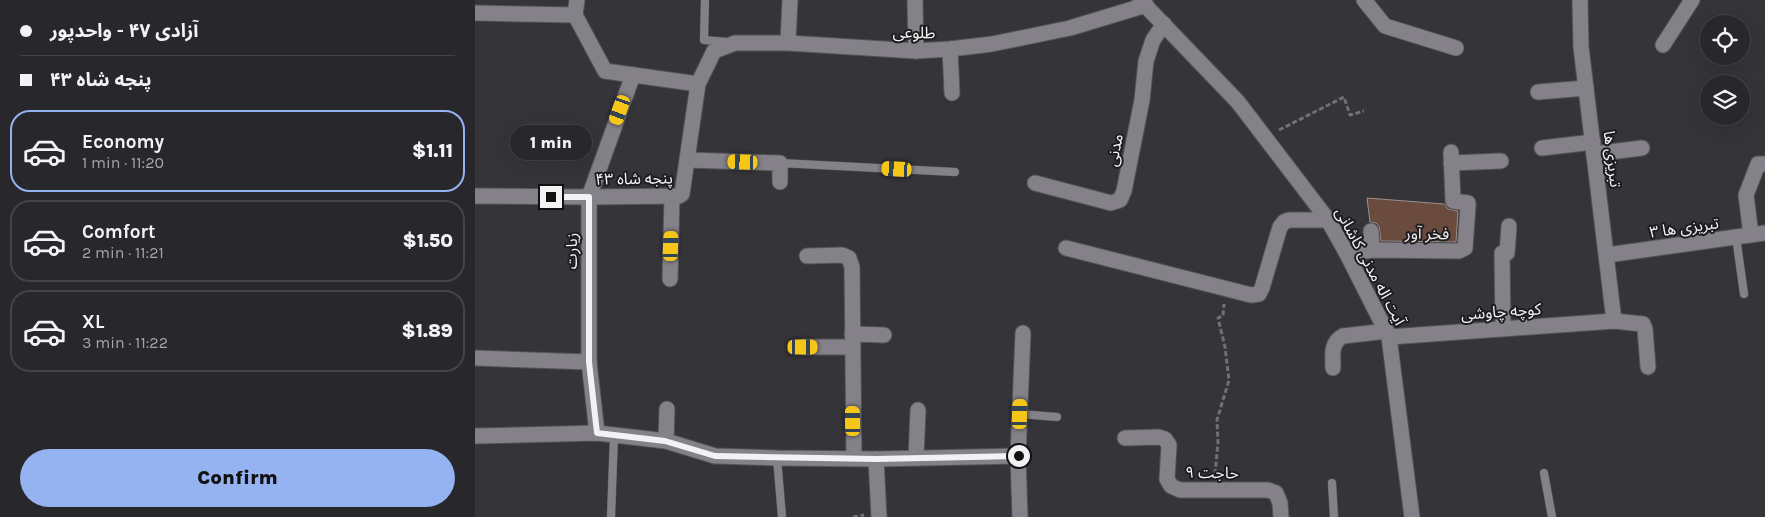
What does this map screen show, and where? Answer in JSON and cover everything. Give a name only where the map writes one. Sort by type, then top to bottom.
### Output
[{"type":"street","points":[[577,0],[575,16],[605,71],[699,84]]},
{"type":"street","points":[[789,43],[790,0]]},
{"type":"street","points":[[915,0],[916,51]]},
{"type":"street","points":[[1363,0],[1385,26],[1456,48]]},
{"type":"street","name":"تبریزی ها","points":[[1580,0],[1581,47],[1614,321]]},
{"type":"street","points":[[1663,45],[1692,0]]},
{"type":"street","name":"طلوعی","points":[[699,84],[714,51],[735,43],[789,43],[916,51],[950,49],[992,44],[1070,28],[1145,2]]},
{"type":"street","name":"آیت اله مدنی کاشانی","points":[[1145,2],[1238,102],[1328,220],[1347,254],[1388,334],[1412,517]]},
{"type":"street","points":[[475,13],[575,16]]},
{"type":"street","name":"مدنی","points":[[1035,183],[1111,203],[1120,200],[1124,192],[1142,100],[1146,61],[1153,40],[1164,24]]},
{"type":"street","points":[[950,49],[952,93]]},
{"type":"street","name":"زیارت","points":[[597,433],[589,362],[589,197],[633,75]]},
{"type":"street","name":"پنجه شاه ۴۳","points":[[475,196],[679,196],[684,191],[699,84]]},
{"type":"street","points":[[1538,92],[1586,88]]},
{"type":"street","points":[[1542,148],[1642,148]]},
{"type":"street","name":"فخر آور","points":[[1347,254],[1372,250],[1459,251],[1465,248],[1468,203],[1453,201],[1451,157],[1501,161]]},
{"type":"street","points":[[688,160],[779,163],[780,182]]},
{"type":"street","points":[[1751,235],[1746,195],[1758,164],[1765,164]]},
{"type":"street","points":[[670,279],[672,196]]},
{"type":"street","points":[[1066,248],[1251,294],[1259,294],[1280,227],[1284,222],[1289,220],[1328,220]]},
{"type":"street","points":[[1503,329],[1502,253],[1507,253],[1509,226]]},
{"type":"street","points":[[1371,231],[1372,250]]},
{"type":"street","name":"تبریزی ها ۳","points":[[1607,256],[1751,235]]},
{"type":"street","points":[[807,256],[842,255],[849,258],[852,267],[854,458]]},
{"type":"street","name":"کوچه چاوشی","points":[[1333,368],[1333,345],[1337,339],[1343,336],[1503,329],[1614,321],[1643,324],[1648,367]]},
{"type":"street","points":[[1019,517],[1023,333]]},
{"type":"street","points":[[803,347],[884,335]]},
{"type":"street","points":[[475,358],[589,362]]},
{"type":"street","points":[[665,441],[667,409]]},
{"type":"street","points":[[916,458],[918,410]]},
{"type":"street","points":[[475,436],[597,433],[665,441],[715,456],[876,459],[1019,456]]},
{"type":"street","name":"حاجت ۹","points":[[1125,438],[1159,436],[1165,439],[1169,445],[1167,479],[1171,486],[1180,490],[1268,490],[1276,493],[1280,503],[1281,517]]},
{"type":"street","points":[[876,459],[879,517]]},
{"type":"lane","points":[[705,0],[704,40],[735,43]]},
{"type":"lane","points":[[779,163],[955,172]]},
{"type":"lane","points":[[1745,294],[1751,235]]},
{"type":"lane","points":[[1020,414],[1057,418]]},
{"type":"lane","points":[[611,517],[614,435]]},
{"type":"lane","points":[[777,458],[782,517]]},
{"type":"lane","points":[[1544,473],[1552,517]]},
{"type":"lane","points":[[1332,483],[1334,517]]},
{"type":"path","points":[[1265,137],[1344,98],[1350,115],[1364,111]]},
{"type":"path","points":[[1213,490],[1218,443],[1217,420],[1229,380],[1225,347],[1218,318],[1223,316],[1226,288]]},
{"type":"building","points":[[1367,198],[1444,204],[1448,209],[1458,211],[1456,242],[1381,241],[1379,226],[1376,223],[1370,222]]},
{"type":"route","points":[[551,197],[589,197],[589,362],[597,433],[665,441],[715,456],[876,459],[1019,456]]}]
